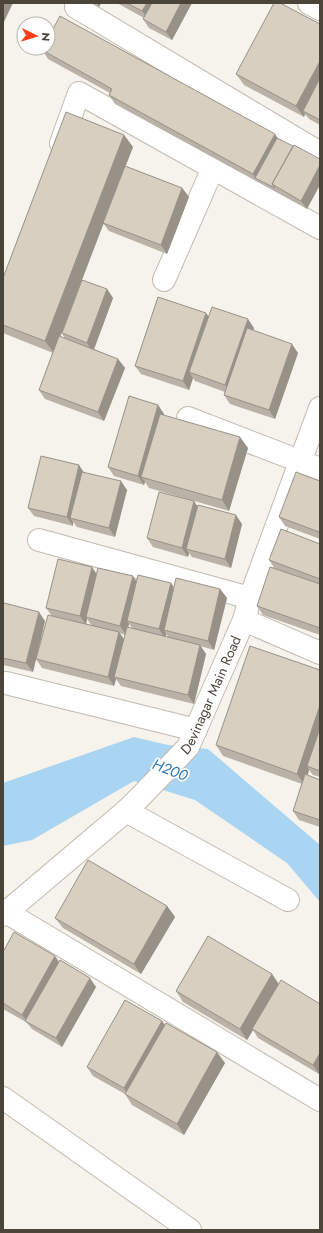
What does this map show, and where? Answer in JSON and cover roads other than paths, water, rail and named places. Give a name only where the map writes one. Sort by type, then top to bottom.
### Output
[{"type":"street","points":[[309,3],[320,9]]},
{"type":"street","points":[[76,7],[320,153]]},
{"type":"street","points":[[55,159],[79,93],[320,228]]},
{"type":"street","points":[[164,280],[213,168]]},
{"type":"street","name":"Devinagar Main Road","points":[[4,913],[126,811],[192,739],[244,620],[250,598],[310,465],[320,408]]},
{"type":"street","points":[[188,418],[310,465]]},
{"type":"street","points":[[39,540],[250,598]]},
{"type":"street","points":[[244,620],[320,653]]},
{"type":"street","points":[[6,683],[192,739]]},
{"type":"street","points":[[126,811],[288,900]]},
{"type":"street","points":[[4,913],[320,1100]]},
{"type":"street","points":[[3,1098],[190,1230]]},
{"type":"water","name":"H200","points":[[134,737],[168,745],[208,749],[320,845],[320,902],[287,863],[195,800],[134,781],[32,840],[3,846],[3,783]]}]
